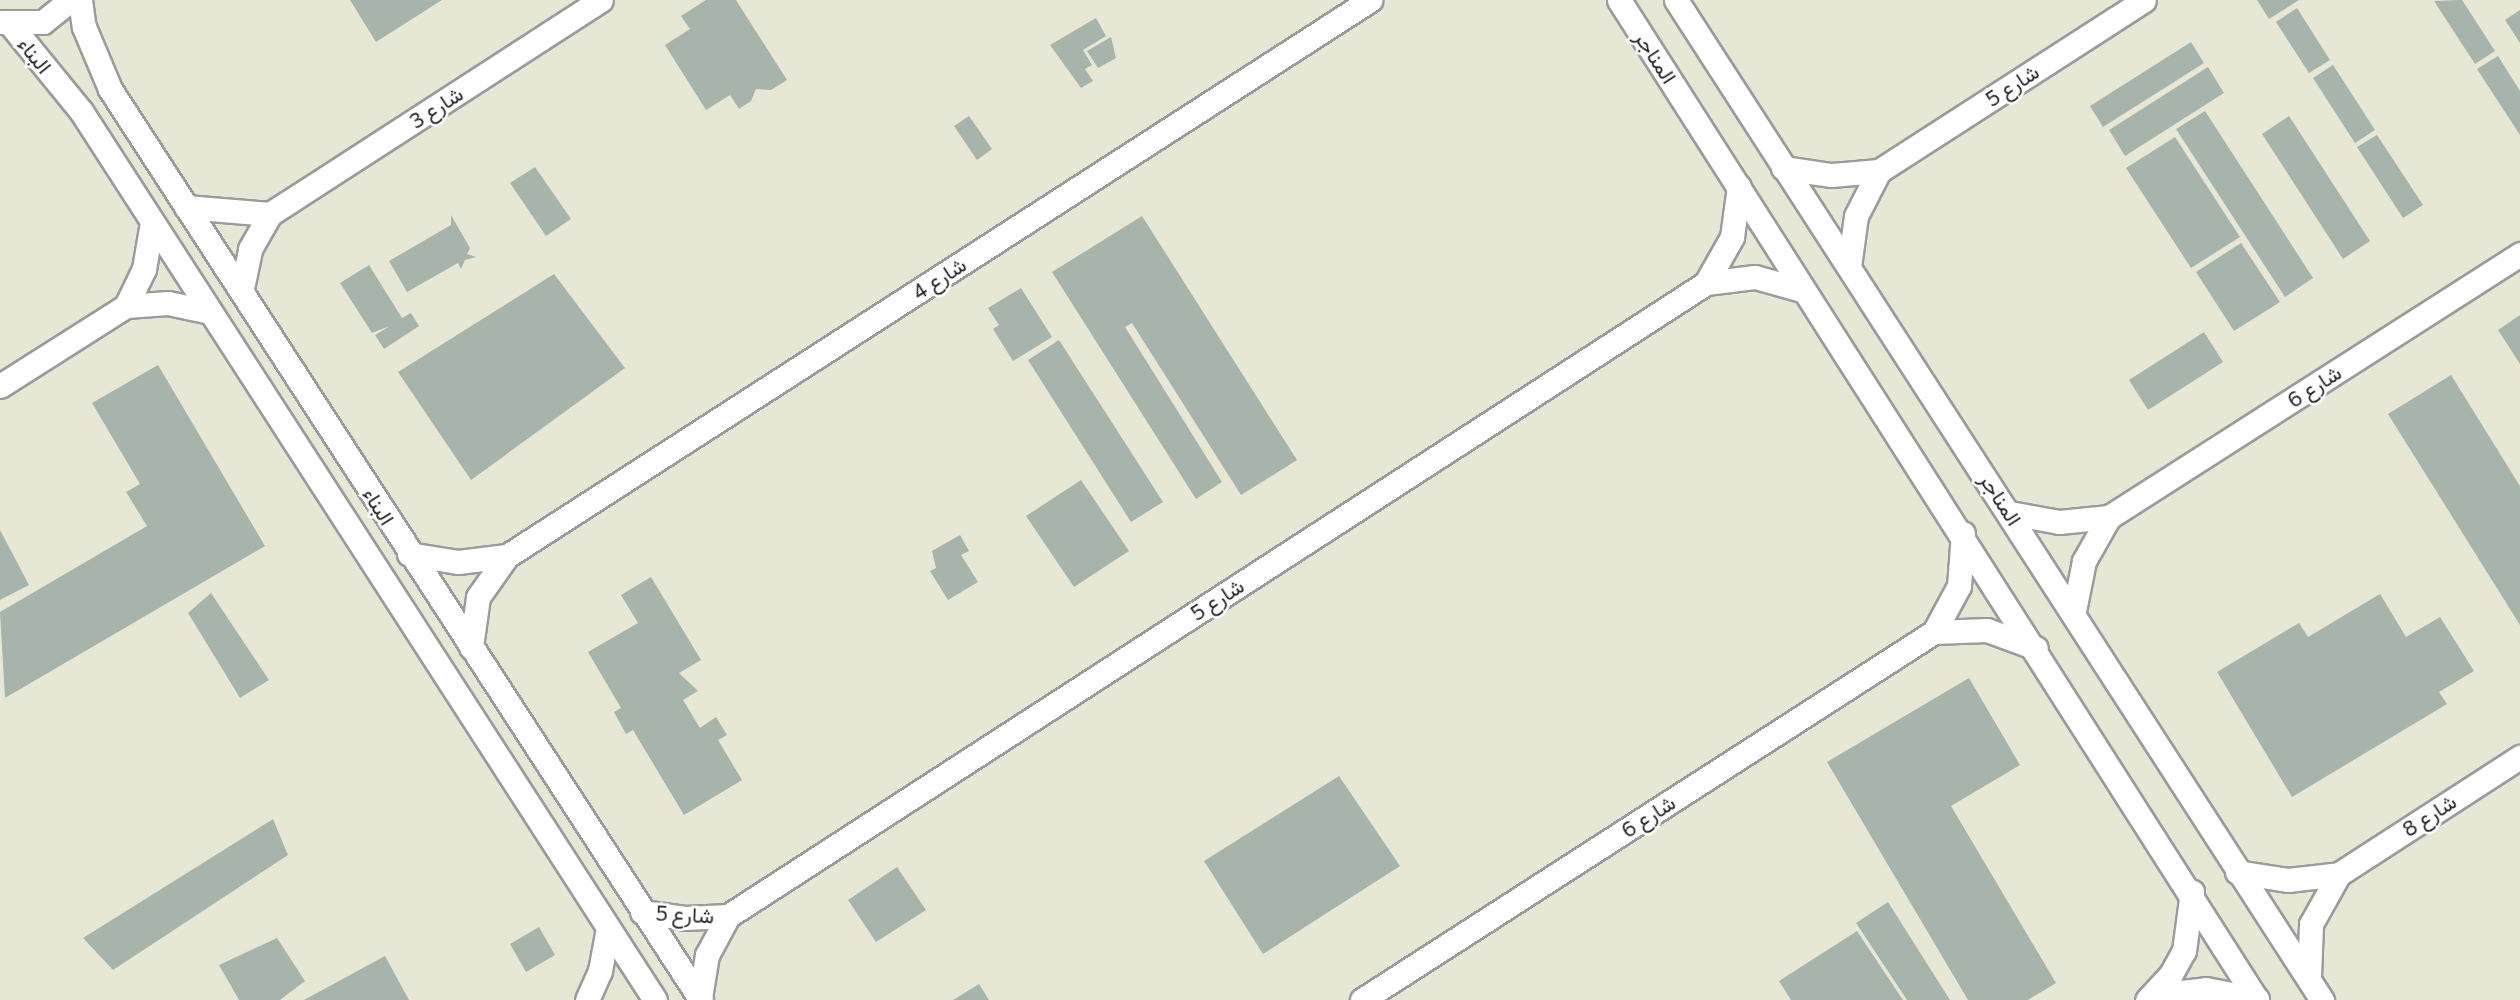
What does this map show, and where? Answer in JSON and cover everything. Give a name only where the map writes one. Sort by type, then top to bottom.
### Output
[{"type":"street","points":[[5,23],[43,22],[70,0]]},
{"type":"street","name":"البناء","points":[[80,0],[84,27],[110,89],[242,288],[409,554],[700,999]]},
{"type":"street","name":"شارع 3","points":[[242,288],[250,249],[270,214],[601,0]]},
{"type":"street","name":"شارع 4","points":[[471,647],[478,597],[507,556],[1370,0]]},
{"type":"street","name":"المناجر","points":[[1619,0],[1802,289],[2192,892],[2257,1000]]},
{"type":"street","name":"المناجر","points":[[1676,0],[2074,611],[2237,872],[2315,990]]},
{"type":"street","name":"شارع 5","points":[[1783,168],[1831,175],[1879,171],[2144,0]]},
{"type":"street","name":"البناء","points":[[5,23],[81,111],[655,1000]]},
{"type":"street","points":[[1849,267],[1856,216],[1879,171]]},
{"type":"street","name":"شارع 5","points":[[1706,283],[1732,237],[1739,186]]},
{"type":"street","points":[[186,207],[270,214]]},
{"type":"street","points":[[126,306],[144,269],[152,222]]},
{"type":"street","name":"شارع 6","points":[[2010,513],[2059,522],[2109,517],[2520,254]]},
{"type":"street","name":"شارع 5","points":[[700,999],[707,954],[728,916],[1706,283],[1755,277],[1802,289]]},
{"type":"street","points":[[0,386],[126,306],[168,303],[210,312]]},
{"type":"street","name":"شارع 6","points":[[2074,611],[2084,561],[2109,517]]},
{"type":"street","name":"شارع 6","points":[[1363,1000],[1934,632],[1959,586],[1962,533]]},
{"type":"street","name":"شارع 4","points":[[409,554],[458,562],[507,556]]},
{"type":"street","points":[[1934,632],[1987,630],[2036,649]]},
{"type":"street","name":"شارع 8","points":[[2237,872],[2288,880],[2339,874],[2520,757]]},
{"type":"street","name":"شارع 8","points":[[2315,990],[2311,924],[2339,874]]},
{"type":"street","points":[[2151,997],[2184,951],[2192,892]]},
{"type":"street","name":"شارع 5","points":[[642,912],[685,918],[728,916]]},
{"type":"street","points":[[587,1000],[600,971],[608,928]]},
{"type":"street","points":[[2151,997],[2206,989],[2257,1000]]},
{"type":"shaded area","points":[[0,0],[2520,0],[2520,1000],[0,1000]]},
{"type":"building","points":[[350,0],[442,0],[376,42]]},
{"type":"building","points":[[706,0],[736,0],[787,80],[771,90],[756,89],[751,101],[739,109],[730,95],[706,110],[665,45],[690,29],[681,16]]},
{"type":"building","points":[[2257,0],[2299,0],[2269,19]]},
{"type":"building","points":[[2462,0],[2495,51],[2475,64],[2434,1]]},
{"type":"building","points":[[2297,8],[2330,60],[2309,73],[2276,22]]},
{"type":"building","points":[[2520,10],[2520,43],[2505,20]]},
{"type":"building","points":[[1096,18],[1106,36],[1083,50],[1092,65],[1085,69],[1093,81],[1081,88],[1050,45]]},
{"type":"building","points":[[1111,37],[1116,58],[1098,68],[1087,51]]},
{"type":"building","points":[[2191,42],[2204,63],[2103,127],[2090,106]]},
{"type":"building","points":[[2498,56],[2520,91],[2520,135],[2477,69]]},
{"type":"building","points":[[2333,65],[2375,130],[2355,143],[2313,78]]},
{"type":"building","points":[[2208,67],[2224,93],[2125,156],[2109,130]]},
{"type":"building","points":[[2205,111],[2313,278],[2285,297],[2176,129]]},
{"type":"building","points":[[969,116],[992,149],[977,160],[954,126]]},
{"type":"building","points":[[2289,116],[2370,241],[2343,259],[2262,134]]},
{"type":"building","points":[[2377,135],[2423,205],[2403,218],[2357,147]]},
{"type":"building","points":[[2175,137],[2240,237],[2191,268],[2126,168]]},
{"type":"building","points":[[535,167],[571,219],[546,236],[510,183]]},
{"type":"building","points":[[451,215],[470,248],[467,254],[476,257],[465,260],[461,269],[458,263],[407,292],[389,261],[451,225]]},
{"type":"building","points":[[1142,216],[1297,460],[1241,495],[1132,323],[1125,327],[1222,482],[1196,499],[1052,272]]},
{"type":"building","points":[[2241,243],[2280,302],[2234,331],[2196,272]]},
{"type":"building","points":[[369,265],[402,318],[411,313],[419,326],[384,349],[375,335],[390,326],[372,333],[340,283]]},
{"type":"building","points":[[554,274],[625,368],[471,480],[398,372]]},
{"type":"building","points":[[1021,288],[1052,337],[1013,361],[993,329],[999,325],[988,308]]},
{"type":"building","points":[[2520,315],[2520,364],[2498,330]]},
{"type":"building","points":[[2204,332],[2223,362],[2148,410],[2129,380]]},
{"type":"building","points":[[1059,340],[1163,502],[1131,522],[1028,360]]},
{"type":"building","points":[[158,365],[265,546],[5,698],[0,612],[147,526],[126,492],[140,484],[92,403]]},
{"type":"building","points":[[2451,375],[2520,486],[2520,625],[2388,414]]},
{"type":"building","points":[[1081,480],[1129,551],[1074,587],[1026,516]]},
{"type":"building","points":[[0,530],[29,585],[0,600]]},
{"type":"building","points":[[960,535],[969,551],[961,555],[978,582],[948,600],[930,571],[936,568],[932,551]]},
{"type":"building","points":[[651,577],[701,660],[679,673],[698,691],[683,700],[700,728],[716,717],[727,735],[718,740],[742,780],[684,815],[633,730],[626,734],[614,712],[621,708],[588,652],[638,623],[621,595]]},
{"type":"building","points":[[211,593],[269,680],[240,698],[188,613]]},
{"type":"building","points":[[2380,594],[2406,637],[2440,617],[2474,671],[2439,692],[2447,704],[2292,797],[2217,672],[2299,623],[2308,637]]},
{"type":"building","points":[[1969,678],[2020,765],[1951,806],[2056,983],[2028,1000],[1968,1000],[1827,762]]},
{"type":"building","points":[[1339,776],[1400,866],[1263,954],[1204,861]]},
{"type":"building","points":[[273,819],[288,855],[113,970],[83,938]]},
{"type":"building","points":[[897,867],[926,910],[876,942],[848,900]]},
{"type":"building","points":[[1888,902],[1950,1000],[1907,1000],[1856,923]]},
{"type":"building","points":[[539,927],[555,955],[526,972],[510,944]]},
{"type":"building","points":[[1857,931],[1903,1000],[1791,1000],[1779,981]]},
{"type":"building","points":[[277,938],[305,981],[280,1000],[239,1000],[219,965]]},
{"type":"building","points":[[385,956],[409,1000],[304,1000]]},
{"type":"building","points":[[979,984],[989,1000],[953,1000]]}]
